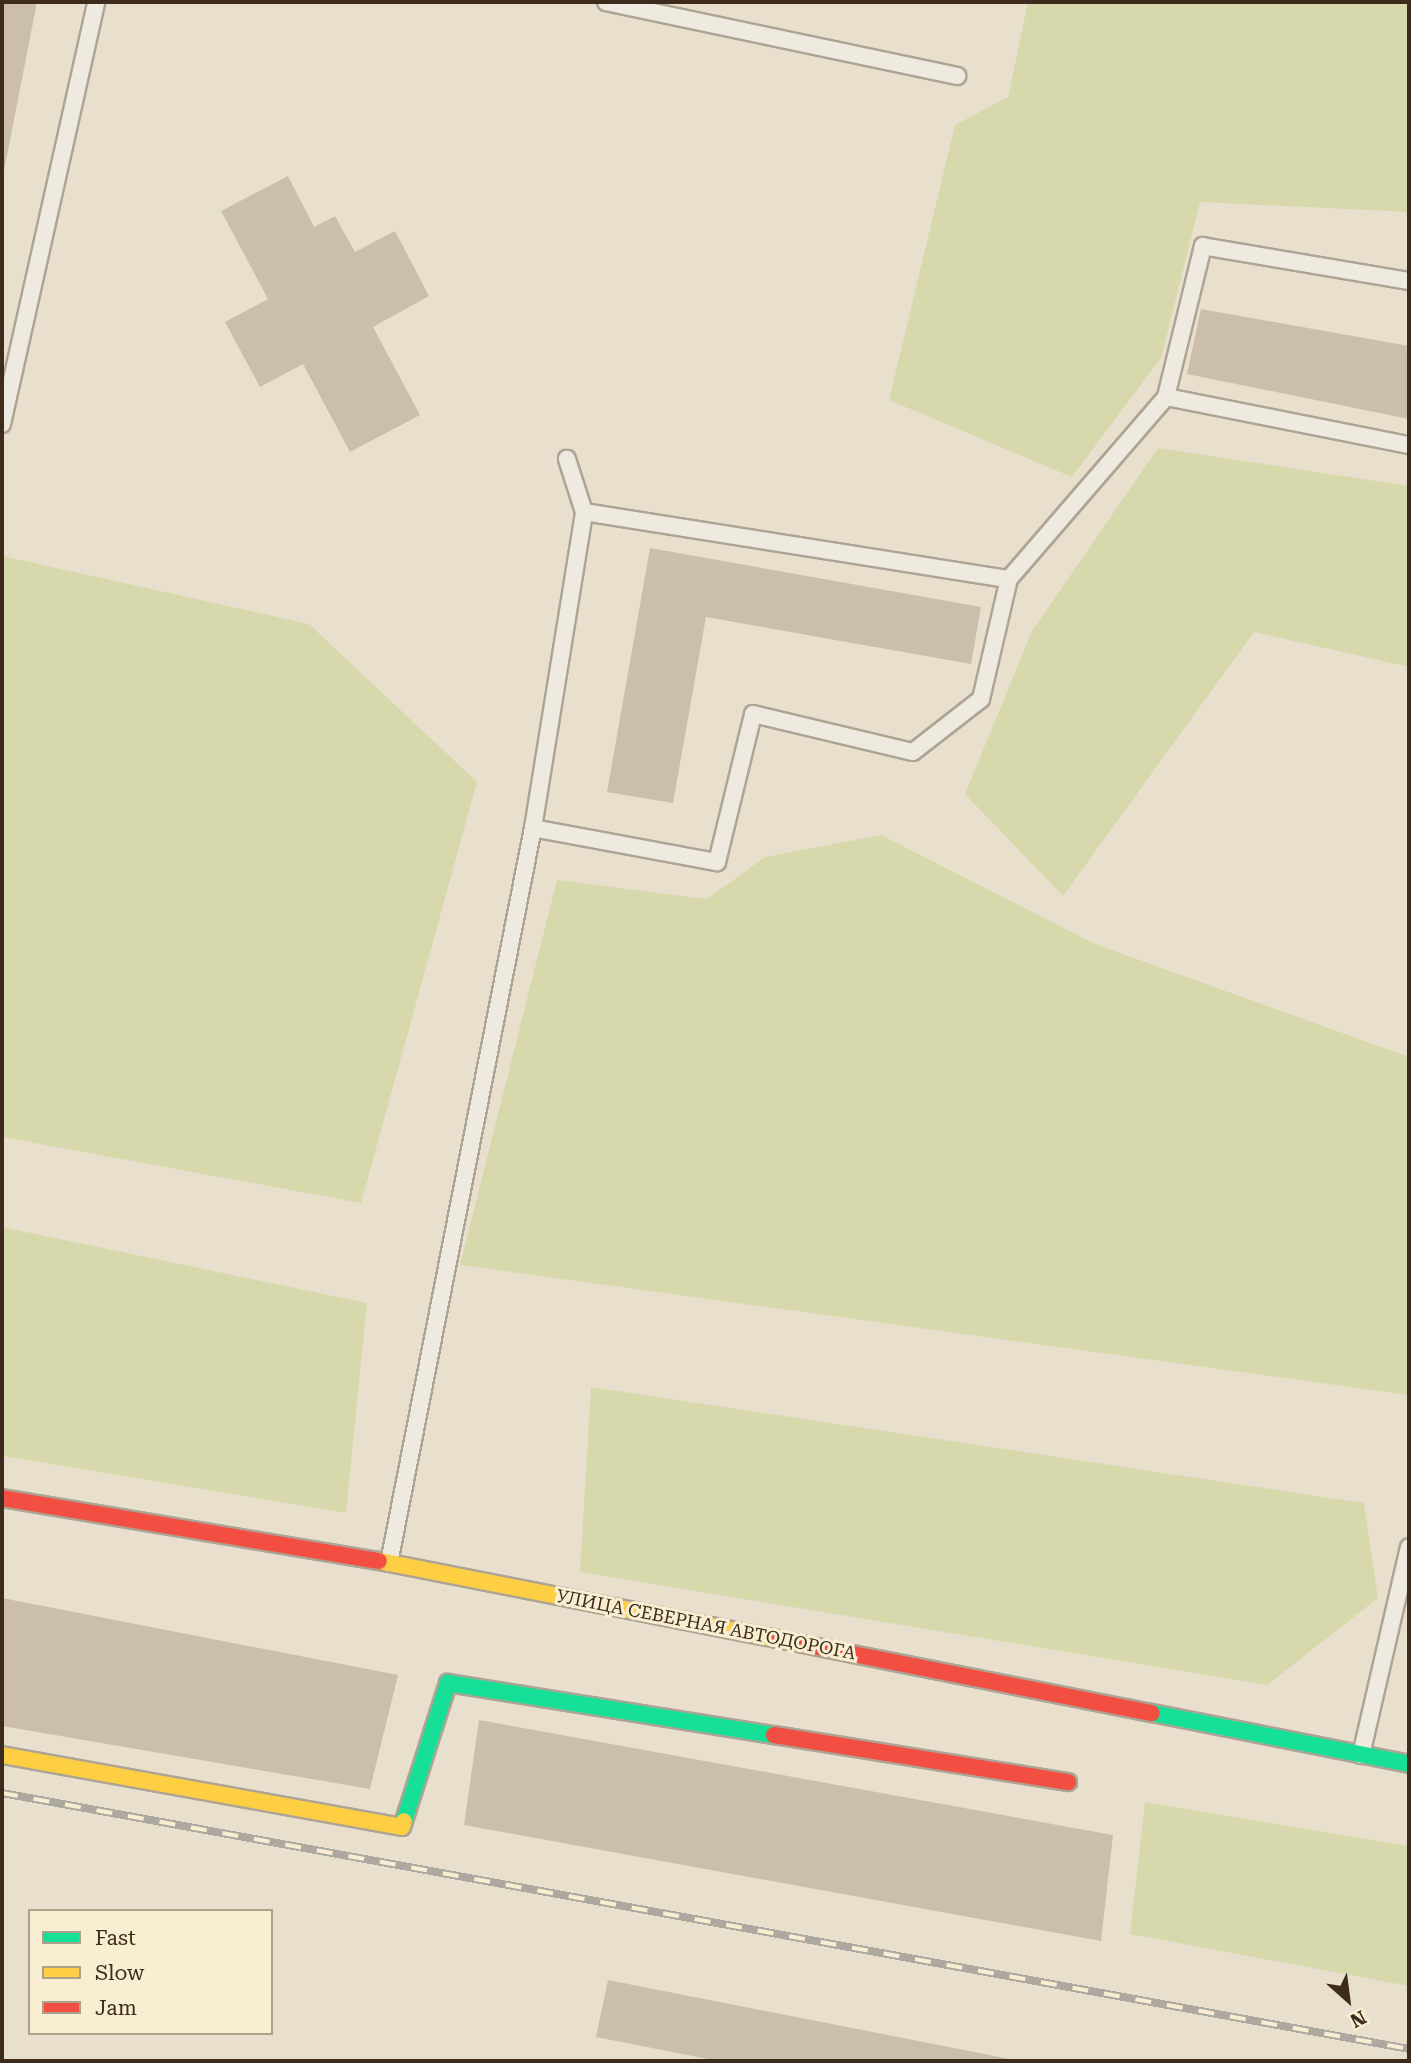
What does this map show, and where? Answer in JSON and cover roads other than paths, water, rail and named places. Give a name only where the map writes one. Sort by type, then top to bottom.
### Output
[{"type":"main road","name":"УЛИЦА СЕВЕРНАЯ АВТОДОРОГА","points":[[2,1498],[389,1563],[1409,1763]]},
{"type":"main road","points":[[2,1755],[402,1827],[448,1683],[1068,1782]]},
{"type":"lane","points":[[2,424],[96,2]]},
{"type":"lane","points":[[606,2],[957,76]]},
{"type":"lane","points":[[533,828],[718,862],[754,713],[913,752],[981,699],[1009,579],[1166,397],[1203,246],[1409,281]]},
{"type":"lane","points":[[1166,397],[1409,445]]},
{"type":"lane","points":[[389,1563],[533,828],[583,512],[567,459]]},
{"type":"lane","points":[[583,512],[1009,579]]},
{"type":"lane","points":[[1361,1755],[1409,1547]]},
{"type":"railway","points":[[2,1793],[1409,2049]]}]
